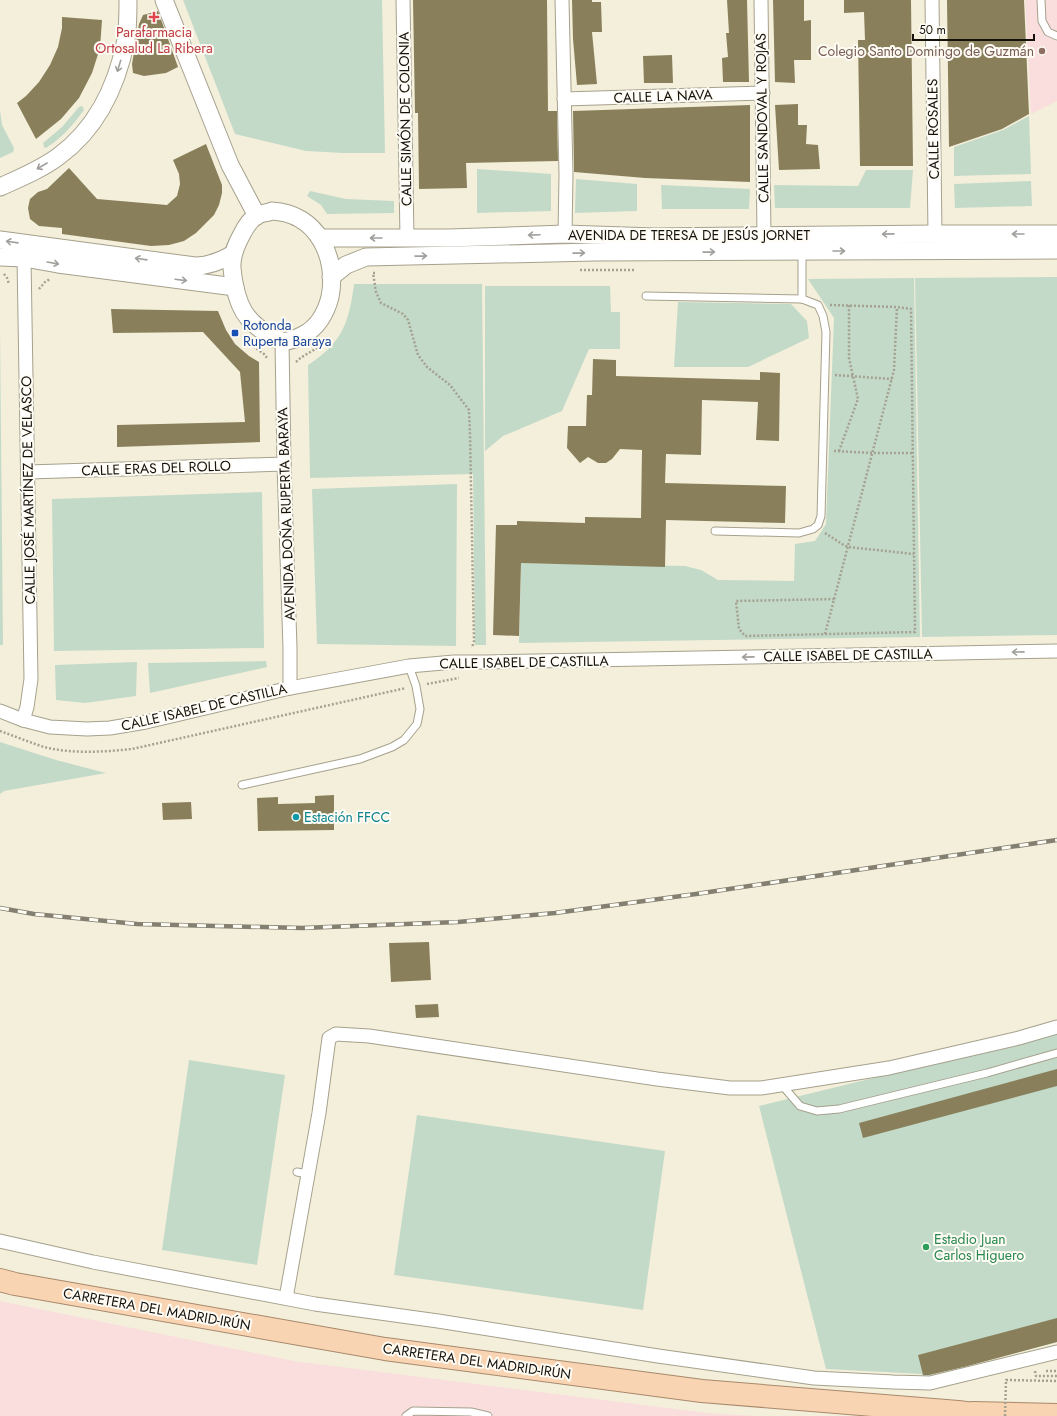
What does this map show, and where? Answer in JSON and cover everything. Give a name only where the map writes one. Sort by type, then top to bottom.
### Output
[{"type":"highway","name":"CARRETERA DEL MADRID-IRÚN","points":[[0,1280],[14,1284],[385,1349],[702,1391],[995,1415]]},
{"type":"highway","points":[[995,1415],[1057,1403]]},
{"type":"highway","points":[[995,1415],[1057,1415]]},
{"type":"street","points":[[0,187],[59,157],[89,128],[113,86],[126,38],[128,0]]},
{"type":"street","points":[[164,0],[230,164],[257,216]]},
{"type":"street","name":"CALLE SIMÓN DE COLONIA","points":[[403,0],[407,238]]},
{"type":"street","points":[[562,0],[566,174],[565,234]]},
{"type":"street","name":"CALLE SANDOVAL Y ROJAS","points":[[761,0],[764,235]]},
{"type":"street","name":"CALLE ROSALES","points":[[932,0],[934,234]]},
{"type":"street","name":"CALLE LA NAVA","points":[[564,99],[762,93]]},
{"type":"street","points":[[272,211],[284,212],[296,217],[307,224],[321,238],[329,258],[331,277],[331,291],[328,306],[320,321],[307,333],[296,339],[282,341],[269,335],[251,322],[240,304],[232,268],[233,254],[245,228],[257,216],[272,211]]},
{"type":"street","name":"AVENIDA DE TERESA DE JESÚS JORNET","points":[[321,238],[449,238],[565,234],[655,237],[1057,234]]},
{"type":"street","points":[[0,240],[195,266],[203,266],[233,254]]},
{"type":"street","name":"AVENIDA DE TERESA DE JESÚS JORNET","points":[[331,277],[346,265],[366,257],[580,253],[1057,250]]},
{"type":"street","points":[[0,257],[24,258],[58,264],[235,287]]},
{"type":"street","name":"CALLE JOSÉ MARTÍNEZ DE VELASCO","points":[[23,720],[32,679],[24,258]]},
{"type":"street","name":"AVENIDA DOÑA RUPERTA BARAYA","points":[[282,341],[290,688]]},
{"type":"street","name":"CALLE ERAS DEL ROLLO","points":[[28,472],[284,464]]},
{"type":"street","name":"CALLE ISABEL DE CASTILLA","points":[[0,711],[23,720],[59,728],[110,728],[146,722],[290,688],[410,666],[454,662],[1057,651]]},
{"type":"street","points":[[286,1298],[302,1173],[327,1058],[329,1038],[336,1034],[369,1036],[650,1078],[730,1088],[761,1088],[889,1068],[1019,1038],[1057,1027]]},
{"type":"street","points":[[0,1241],[93,1262],[315,1304],[438,1321],[658,1356],[814,1378],[930,1383],[1057,1352]]},
{"type":"lane","points":[[1041,0],[1042,21],[1048,32],[1057,36]]},
{"type":"lane","points":[[802,251],[802,299]]},
{"type":"lane","points":[[646,296],[802,299],[818,304],[823,316],[826,332],[823,450],[821,516],[817,527],[799,533],[715,531]]},
{"type":"lane","points":[[242,785],[360,759],[392,747],[404,740],[417,724],[420,709],[416,686],[410,666]]},
{"type":"lane","points":[[782,1085],[800,1106],[817,1111],[839,1110],[987,1073],[1057,1053]]},
{"type":"lane","points":[[406,1416],[414,1411],[471,1412],[488,1416]]},
{"type":"path","points":[[576,270],[639,270]]},
{"type":"path","points":[[0,273],[5,275],[10,287],[14,290],[38,289],[50,279],[57,280]]},
{"type":"path","points":[[369,273],[381,273]]},
{"type":"path","points":[[374,273],[376,292],[381,303],[404,314],[408,320],[418,355],[426,367],[450,385],[469,410],[474,641],[472,648],[458,651],[454,654],[455,678]]},
{"type":"path","points":[[818,304],[897,307],[912,309],[915,632],[745,636],[739,629],[736,601],[834,599]]},
{"type":"path","points":[[840,451],[858,399],[849,358],[849,305]]},
{"type":"path","points":[[825,634],[894,370],[897,307]]},
{"type":"path","points":[[246,340],[267,357],[268,363],[282,364],[294,363],[301,357],[309,354],[328,338]]},
{"type":"path","points":[[825,375],[892,379]]},
{"type":"path","points":[[823,450],[873,454],[913,453]]},
{"type":"path","points":[[817,527],[848,547],[914,554]]},
{"type":"path","points":[[0,731],[44,747],[80,752],[110,752],[145,746],[416,686],[462,678]]},
{"type":"path","points":[[1036,1371],[1036,1376],[1057,1376]]},
{"type":"path","points":[[1043,1371],[1057,1371]]},
{"type":"path","points":[[995,1415],[1006,1380],[1057,1381]]},
{"type":"shaded area","name":"Colegio Santo Domingo de Guzmán","points":[[1025,0],[1057,0],[1057,101],[1031,114]]},
{"type":"shaded area","points":[[0,1301],[294,1361],[707,1413],[756,1416],[0,1416]]},
{"type":"green space","points":[[183,0],[382,0],[385,153],[306,151],[235,134]]},
{"type":"green space","points":[[81,106],[84,110],[62,136],[46,148],[44,147],[43,143],[62,127]]},
{"type":"green space","points":[[0,110],[2,125],[14,148],[13,152],[0,158]]},
{"type":"green space","points":[[1029,116],[1031,174],[954,176],[954,147],[1003,130]]},
{"type":"green space","points":[[477,169],[551,174],[551,211],[477,213]]},
{"type":"green space","points":[[866,170],[913,170],[910,208],[775,208],[774,185],[858,186]]},
{"type":"green space","points":[[576,179],[637,184],[637,211],[575,213]]},
{"type":"green space","points":[[1031,181],[1032,206],[955,208],[954,184]]},
{"type":"green space","points":[[661,185],[750,189],[749,209],[662,209]]},
{"type":"green space","points":[[310,191],[346,199],[394,201],[394,213],[327,214],[321,205],[307,196]]},
{"type":"green space","points":[[1057,277],[1057,635],[922,637],[915,278]]},
{"type":"green space","points":[[914,278],[920,637],[519,643],[521,563],[685,566],[701,570],[718,580],[794,581],[795,544],[815,541],[826,524],[834,318],[808,279]]},
{"type":"green space","points":[[354,284],[482,284],[486,645],[475,645],[473,474],[310,478],[308,365],[329,349],[342,331],[349,310]]},
{"type":"green space","points":[[485,286],[610,286],[611,312],[620,312],[620,349],[589,349],[562,411],[503,436],[485,451]]},
{"type":"green space","points":[[678,302],[791,304],[807,321],[809,338],[748,367],[674,367]]},
{"type":"green space","points":[[0,327],[3,645],[0,645]]},
{"type":"green space","points":[[457,484],[456,646],[317,644],[312,489]]},
{"type":"green space","points":[[262,492],[264,648],[54,651],[52,499]]},
{"type":"green space","points":[[266,661],[267,667],[150,693],[148,663]]},
{"type":"green space","points":[[137,662],[136,696],[85,703],[56,700],[55,665]]},
{"type":"green space","points":[[0,742],[56,760],[106,773],[4,791],[0,794]]},
{"type":"green space","name":"Estadio Juan Carlos Higuero","points":[[1057,1033],[1057,1342],[923,1377],[922,1374],[826,1369],[759,1106]]},
{"type":"green space","points":[[189,1060],[285,1075],[257,1265],[162,1250]]},
{"type":"green space","points":[[417,1115],[665,1151],[643,1310],[394,1275]]},
{"type":"building","points":[[413,0],[547,0],[548,111],[557,111],[558,161],[466,163],[467,188],[419,189],[418,113],[415,113]]},
{"type":"building","points":[[572,0],[592,0],[592,2],[601,2],[602,32],[592,32],[597,84],[577,85],[573,39]]},
{"type":"building","points":[[727,0],[747,0],[749,82],[723,82],[722,58],[728,57],[726,33],[729,33]]},
{"type":"building","points":[[773,0],[804,0],[804,21],[811,20],[811,60],[794,60],[795,83],[775,82]]},
{"type":"building","points":[[844,0],[911,0],[913,166],[860,166],[858,40],[865,40],[864,12],[844,13]]},
{"type":"building","points":[[947,0],[1024,0],[1029,114],[1002,129],[949,147]]},
{"type":"building","points":[[158,11],[178,67],[166,73],[144,76],[133,73],[132,64],[139,24],[143,15]]},
{"type":"building","points":[[62,17],[102,20],[100,48],[92,73],[79,98],[61,119],[36,139],[17,103],[39,82],[50,65],[58,47],[62,28]]},
{"type":"building","points":[[672,55],[673,83],[644,83],[643,56]]},
{"type":"building","points":[[798,104],[798,125],[807,125],[806,144],[818,145],[820,169],[779,170],[775,105]]},
{"type":"building","points":[[750,105],[750,182],[645,178],[574,172],[573,111]]},
{"type":"building","points":[[206,144],[222,185],[222,193],[219,205],[214,215],[196,233],[184,241],[169,245],[151,246],[62,234],[62,228],[39,226],[30,219],[28,208],[30,199],[38,192],[47,189],[69,168],[97,199],[167,205],[177,196],[180,184],[179,174],[173,160]]},
{"type":"building","points":[[111,309],[218,311],[226,330],[235,344],[259,362],[260,442],[117,447],[117,425],[245,422],[240,372],[203,332],[113,333]]},
{"type":"building","points":[[593,359],[616,360],[616,376],[760,380],[760,372],[780,373],[779,441],[756,440],[758,402],[702,400],[701,455],[666,454],[665,483],[786,486],[785,523],[666,520],[665,567],[521,563],[519,636],[493,635],[496,525],[517,525],[517,521],[585,523],[585,517],[641,518],[642,450],[620,449],[612,459],[606,463],[598,463],[588,457],[580,463],[567,448],[568,426],[586,426],[587,395],[592,395]]},
{"type":"building","name":"Estación FFCC","points":[[334,795],[334,830],[258,831],[257,798],[278,797],[278,804],[315,803],[315,796]]},
{"type":"building","points":[[191,802],[192,819],[163,820],[162,803]]},
{"type":"building","points":[[429,942],[431,980],[391,982],[389,943]]},
{"type":"building","points":[[438,1004],[439,1017],[416,1018],[415,1005]]},
{"type":"building","points":[[1057,1069],[1057,1086],[863,1138],[859,1123]]},
{"type":"building","points":[[1057,1318],[1057,1342],[964,1367],[923,1375],[918,1355]]},
{"type":"railway","points":[[0,908],[34,914],[137,924],[302,928],[458,922],[555,913],[696,894],[1057,840]]},
{"type":"place","name":"Parafarmacia Ortosalud La Ribera","points":[[154,17]]},
{"type":"place","name":"Colegio Santo Domingo de Guzmán","points":[[1042,51]]},
{"type":"place","name":"Rotonda Ruperta Baraya","points":[[235,333]]},
{"type":"place","name":"Estación FFCC","points":[[296,817]]},
{"type":"place","name":"Estadio Juan Carlos Higuero","points":[[926,1247]]}]
